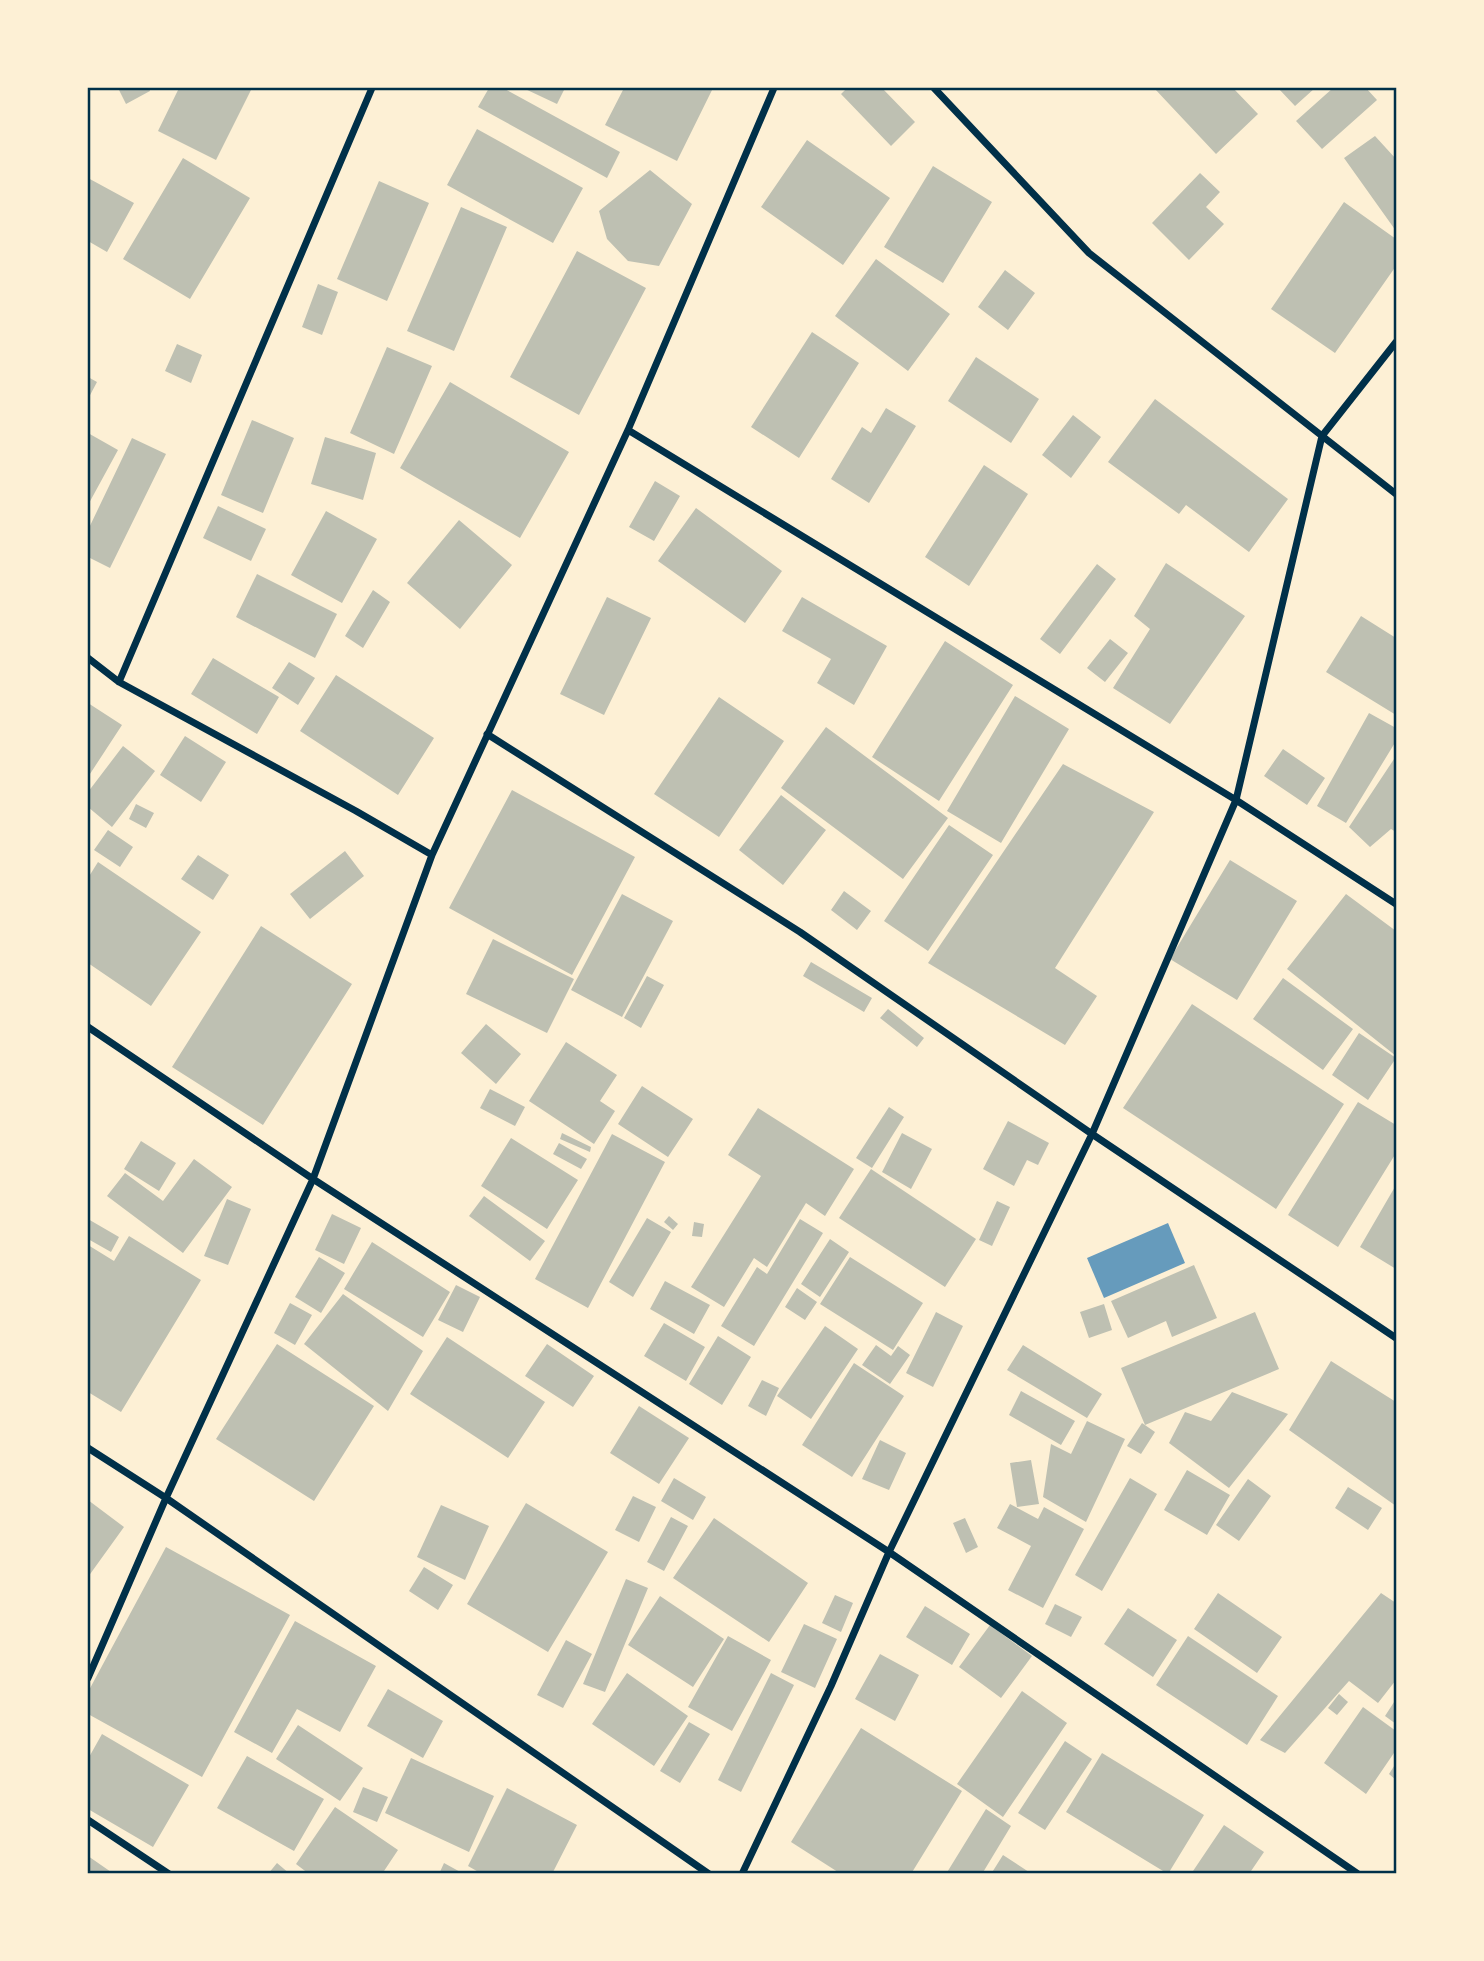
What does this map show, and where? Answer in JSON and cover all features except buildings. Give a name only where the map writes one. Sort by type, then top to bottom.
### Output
[{"type":"street","points":[[120,682],[372,88]]},
{"type":"street","points":[[88,1678],[166,1498],[313,1179],[432,855],[628,430],[774,88]]},
{"type":"street","points":[[934,88],[1089,253],[1396,494]]},
{"type":"street","points":[[742,1874],[831,1686],[889,1552],[1092,1133],[1236,800],[1322,436],[1396,342]]},
{"type":"street","points":[[628,430],[1236,800],[1396,904]]},
{"type":"street","points":[[88,658],[120,682],[432,855]]},
{"type":"street","points":[[487,734],[800,932],[1396,1338]]},
{"type":"street","points":[[88,1027],[313,1179],[889,1552],[1357,1874]]},
{"type":"street","points":[[88,1448],[166,1498],[709,1874]]},
{"type":"street","points":[[88,1820],[169,1874]]},
{"type":"water","points":[[1168,1223],[1185,1263],[1104,1298],[1087,1258]]}]
